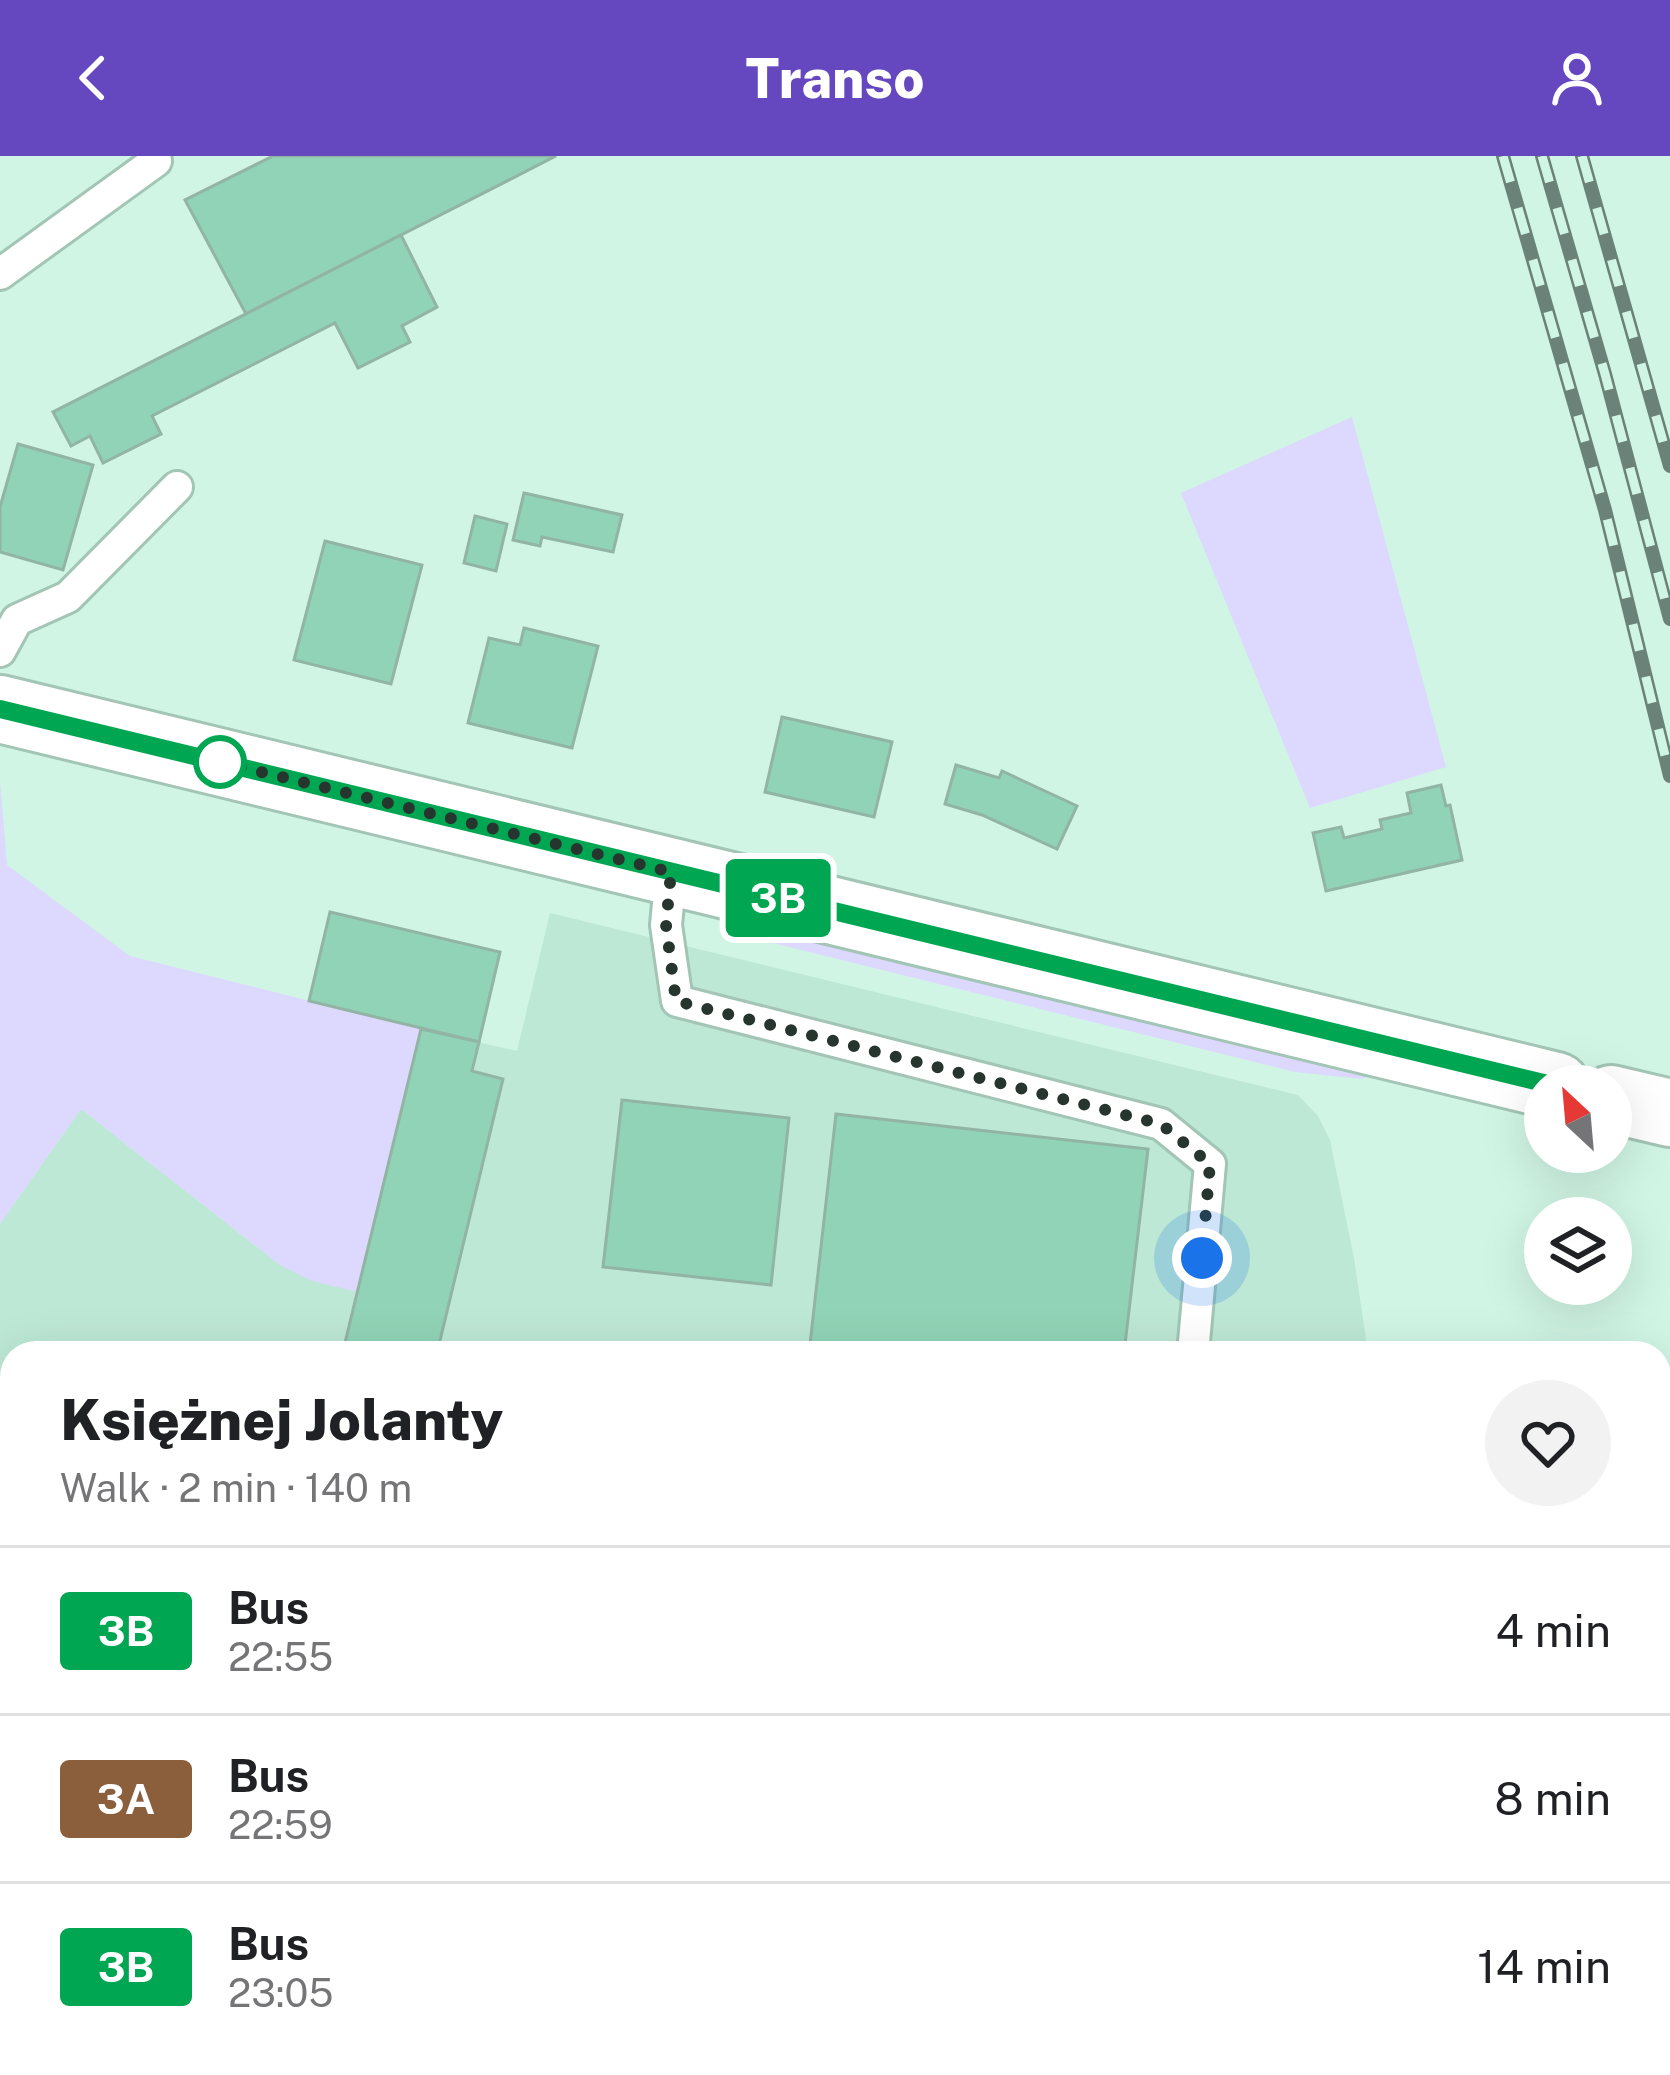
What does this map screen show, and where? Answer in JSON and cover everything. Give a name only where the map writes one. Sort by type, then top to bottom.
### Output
[{"type":"street","points":[[0,709],[1524,1078]]},
{"type":"street","points":[[1632,1104],[1670,1113]]},
{"type":"lane","points":[[0,274],[156,161]]},
{"type":"lane","points":[[0,651],[17,620],[68,597],[177,487]]},
{"type":"lane","points":[[671,872],[666,925],[676,1001],[1161,1124],[1210,1164],[1194,1341]]},
{"type":"shaded area","points":[[1352,417],[1446,767],[1310,808],[1181,493]]},
{"type":"shaded area","points":[[0,781],[7,865],[130,956],[421,1029],[357,1292],[312,1281],[280,1265],[81,1109],[0,1224]]},
{"type":"shaded area","points":[[550,913],[1298,1095],[1318,1116],[1330,1140],[1366,1341],[0,1341],[0,1224],[81,1109],[280,1265],[357,1292],[421,1029],[517,1051]]},
{"type":"shaded area","points":[[748,924],[1370,1074],[1362,1079],[1295,1072],[721,930]]},
{"type":"building","points":[[273,156],[556,156],[246,314],[185,200]]},
{"type":"building","points":[[401,235],[437,307],[402,326],[410,342],[358,368],[335,323],[152,416],[161,434],[103,463],[90,436],[71,446],[53,412]]},
{"type":"building","points":[[18,444],[93,465],[63,570],[0,552],[0,507]]},
{"type":"building","points":[[524,493],[622,515],[613,552],[542,537],[540,546],[513,540]]},
{"type":"building","points":[[475,516],[507,524],[496,571],[464,563]]},
{"type":"building","points":[[325,541],[422,565],[391,684],[294,660]]},
{"type":"building","points":[[524,628],[598,646],[572,748],[468,723],[489,638],[520,645]]},
{"type":"building","points":[[782,717],[892,742],[874,817],[765,792]]},
{"type":"building","points":[[956,765],[999,778],[1002,771],[1077,806],[1057,849],[945,804]]},
{"type":"building","points":[[1441,785],[1462,860],[1326,891],[1313,833],[1341,827],[1344,838],[1382,829],[1380,820],[1411,813],[1407,793]]},
{"type":"building","points":[[330,912],[500,952],[479,1042],[309,1001]]},
{"type":"building","points":[[421,1029],[479,1042],[472,1071],[503,1079],[440,1341],[345,1341]]},
{"type":"building","points":[[622,1100],[789,1118],[771,1285],[603,1267]]},
{"type":"building","points":[[836,1114],[1148,1149],[1125,1341],[810,1341]]},
{"type":"railway","points":[[1503,156],[1605,510],[1670,776]]},
{"type":"railway","points":[[1542,156],[1670,619]]},
{"type":"railway","points":[[1582,156],[1670,466]]},
{"type":"bus line","name":"3B","points":[[0,709],[1524,1078]]},
{"type":"route","points":[[220,762],[671,872],[666,925],[676,1001],[1161,1124],[1210,1164],[1202,1258]]}]
